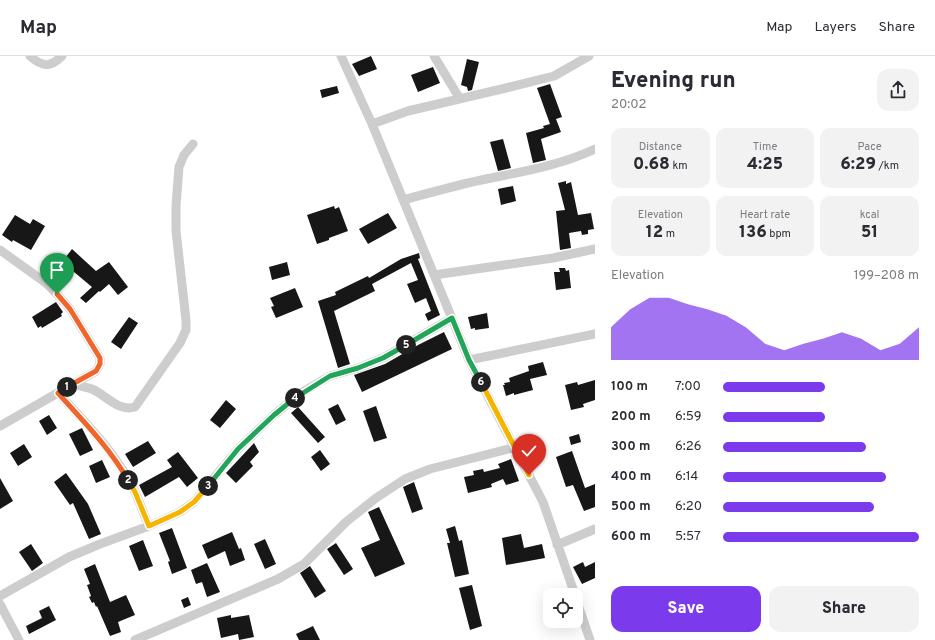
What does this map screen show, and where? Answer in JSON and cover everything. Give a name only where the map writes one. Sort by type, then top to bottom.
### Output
[{"type":"street","points":[[30,56],[38,63],[48,65],[58,60],[62,56]]},
{"type":"street","points":[[341,56],[372,124],[469,360],[516,447],[543,502],[572,588]]},
{"type":"street","points":[[434,56],[460,99]]},
{"type":"street","points":[[372,124],[408,111],[554,76],[569,69],[589,56]]},
{"type":"street","points":[[73,384],[92,389],[122,407],[129,408],[135,406],[180,343],[186,330],[186,320],[176,231],[177,181],[179,167],[184,155],[193,144]]},
{"type":"street","points":[[403,200],[467,183],[557,164],[595,149]]},
{"type":"street","points":[[434,275],[553,258],[595,249]]},
{"type":"street","points":[[0,250],[46,283],[57,294],[70,309],[100,358],[100,364],[96,371],[0,426]]},
{"type":"street","points":[[0,596],[69,557],[149,526],[180,512],[194,502],[238,449],[274,415],[301,393],[330,376],[358,368],[383,358],[452,318]]},
{"type":"street","points":[[469,360],[595,334]]},
{"type":"street","points":[[58,393],[94,431],[116,460],[135,492],[149,526]]},
{"type":"street","points":[[135,640],[278,579],[304,564],[346,522],[376,498],[405,479],[430,469],[516,447]]},
{"type":"street","points":[[557,545],[595,529]]},
{"type":"street","points":[[0,604],[19,640]]},
{"type":"street","points":[[583,620],[590,640]]},
{"type":"building","points":[[371,56],[377,69],[359,76],[352,64]]},
{"type":"building","points":[[467,59],[479,62],[472,90],[468,91],[467,87],[461,85]]},
{"type":"building","points":[[433,67],[440,83],[418,92],[411,75]]},
{"type":"building","points":[[550,84],[562,117],[556,119],[561,132],[541,139],[546,160],[533,163],[526,133],[544,128],[543,126],[550,124],[537,88]]},
{"type":"building","points":[[337,86],[339,93],[322,98],[320,90]]},
{"type":"building","points":[[503,139],[511,168],[498,171],[490,142]]},
{"type":"building","points":[[566,181],[566,184],[571,182],[578,215],[591,213],[594,229],[588,230],[588,234],[582,235],[581,231],[569,233],[571,248],[560,250],[556,211],[565,210],[558,183]]},
{"type":"building","points":[[513,186],[516,201],[501,205],[498,189]]},
{"type":"building","points":[[334,206],[335,209],[339,207],[348,231],[317,244],[307,215]]},
{"type":"building","points":[[388,213],[397,228],[368,244],[359,229]]},
{"type":"building","points":[[15,215],[30,224],[33,219],[45,226],[31,250],[13,240],[12,242],[2,235]]},
{"type":"building","points":[[72,249],[96,271],[109,262],[128,287],[118,295],[109,284],[86,303],[80,298],[92,287],[62,262]]},
{"type":"building","points":[[419,253],[420,258],[418,259],[440,315],[428,321],[425,314],[431,311],[426,298],[415,303],[407,284],[418,280],[411,263],[372,284],[375,291],[334,311],[350,364],[338,368],[318,301],[336,295],[335,292],[368,276],[369,278],[401,259]]},
{"type":"building","points":[[287,262],[290,275],[272,280],[269,267]]},
{"type":"building","points":[[559,268],[565,268],[566,271],[569,270],[571,288],[556,290],[554,272],[560,272]]},
{"type":"building","points":[[295,288],[303,307],[276,318],[271,307],[274,306],[270,298]]},
{"type":"building","points":[[56,302],[63,312],[61,314],[62,316],[42,328],[41,326],[38,328],[32,317]]},
{"type":"building","points":[[487,313],[489,328],[475,330],[475,328],[471,329],[468,317]]},
{"type":"building","points":[[129,317],[138,323],[121,349],[111,342]]},
{"type":"building","points":[[444,332],[452,349],[362,392],[354,375],[385,364]]},
{"type":"building","points":[[543,362],[547,375],[530,379],[533,390],[506,396],[503,385],[505,385],[504,383],[510,382],[509,378],[529,371],[528,366]]},
{"type":"building","points":[[595,380],[595,400],[583,404],[584,407],[571,410],[565,385],[577,382],[578,385]]},
{"type":"building","points":[[226,400],[236,409],[220,428],[210,420]]},
{"type":"building","points":[[338,404],[346,420],[336,425],[328,409]]},
{"type":"building","points":[[376,406],[387,438],[374,442],[363,411]]},
{"type":"building","points":[[298,407],[325,437],[318,443],[291,413]]},
{"type":"building","points":[[49,415],[57,428],[47,435],[39,421]]},
{"type":"building","points":[[82,428],[93,450],[80,456],[69,434]]},
{"type":"building","points":[[579,434],[581,442],[571,445],[569,437]]},
{"type":"building","points":[[148,441],[156,453],[133,467],[125,454]]},
{"type":"building","points":[[254,443],[259,452],[250,462],[253,466],[236,483],[226,473]]},
{"type":"building","points":[[24,444],[32,457],[18,466],[10,453]]},
{"type":"building","points":[[320,450],[330,464],[321,471],[311,457]]},
{"type":"building","points":[[572,451],[585,488],[595,484],[595,507],[584,511],[573,485],[566,487],[556,457]]},
{"type":"building","points":[[178,452],[198,478],[187,487],[179,477],[145,497],[139,485],[172,467],[167,460]]},
{"type":"building","points":[[511,459],[519,481],[506,485],[503,479],[491,484],[492,487],[468,493],[464,477],[474,475],[473,471],[483,469],[484,472],[500,468],[498,464]]},
{"type":"building","points":[[102,460],[110,477],[96,483],[89,466]]},
{"type":"building","points":[[66,473],[88,504],[101,534],[89,539],[73,503],[70,505],[54,482]]},
{"type":"building","points":[[0,478],[13,501],[0,509]]},
{"type":"building","points":[[414,482],[423,509],[412,513],[403,487]]},
{"type":"building","points":[[379,507],[405,564],[375,577],[361,548],[380,540],[368,512]]},
{"type":"building","points":[[455,526],[459,541],[462,540],[469,574],[455,577],[447,543],[450,543],[446,529]]},
{"type":"building","points":[[172,528],[187,568],[172,574],[168,562],[170,561],[159,533]]},
{"type":"building","points":[[232,532],[239,549],[241,548],[245,560],[230,566],[225,551],[208,559],[202,545]]},
{"type":"building","points":[[521,534],[524,548],[542,544],[545,558],[506,565],[502,538]]},
{"type":"building","points":[[265,539],[276,564],[265,569],[254,544]]},
{"type":"building","points":[[143,540],[153,566],[139,571],[129,546]]},
{"type":"building","points":[[336,543],[353,569],[344,575],[327,549]]},
{"type":"building","points":[[31,544],[43,563],[32,571],[19,552]]},
{"type":"building","points":[[583,562],[585,567],[595,562],[595,578],[582,584],[573,567]]},
{"type":"building","points":[[207,563],[220,592],[207,597],[202,582],[196,584],[191,570]]},
{"type":"building","points":[[95,564],[110,602],[126,595],[135,615],[118,622],[121,632],[110,636],[97,606],[96,607],[94,602],[92,603],[89,597],[91,596],[87,585],[90,584],[84,569]]},
{"type":"building","points":[[310,566],[326,591],[315,598],[300,573]]},
{"type":"building","points":[[472,585],[482,626],[470,630],[459,588]]},
{"type":"building","points":[[188,597],[191,605],[184,608],[181,600]]},
{"type":"building","points":[[49,606],[56,620],[29,634],[26,626],[42,618],[39,611]]},
{"type":"building","points":[[231,615],[231,618],[249,615],[254,637],[239,640],[238,634],[221,638],[217,618]]},
{"type":"building","points":[[313,626],[320,640],[299,640],[296,634]]},
{"type":"route","points":[[57,294],[70,309],[100,358],[100,364],[96,371],[58,393],[94,431],[116,460],[135,492],[149,526],[180,512],[194,502],[238,449],[274,415],[301,393],[330,376],[358,368],[383,358],[452,318],[469,360],[516,447],[529,475]]}]
